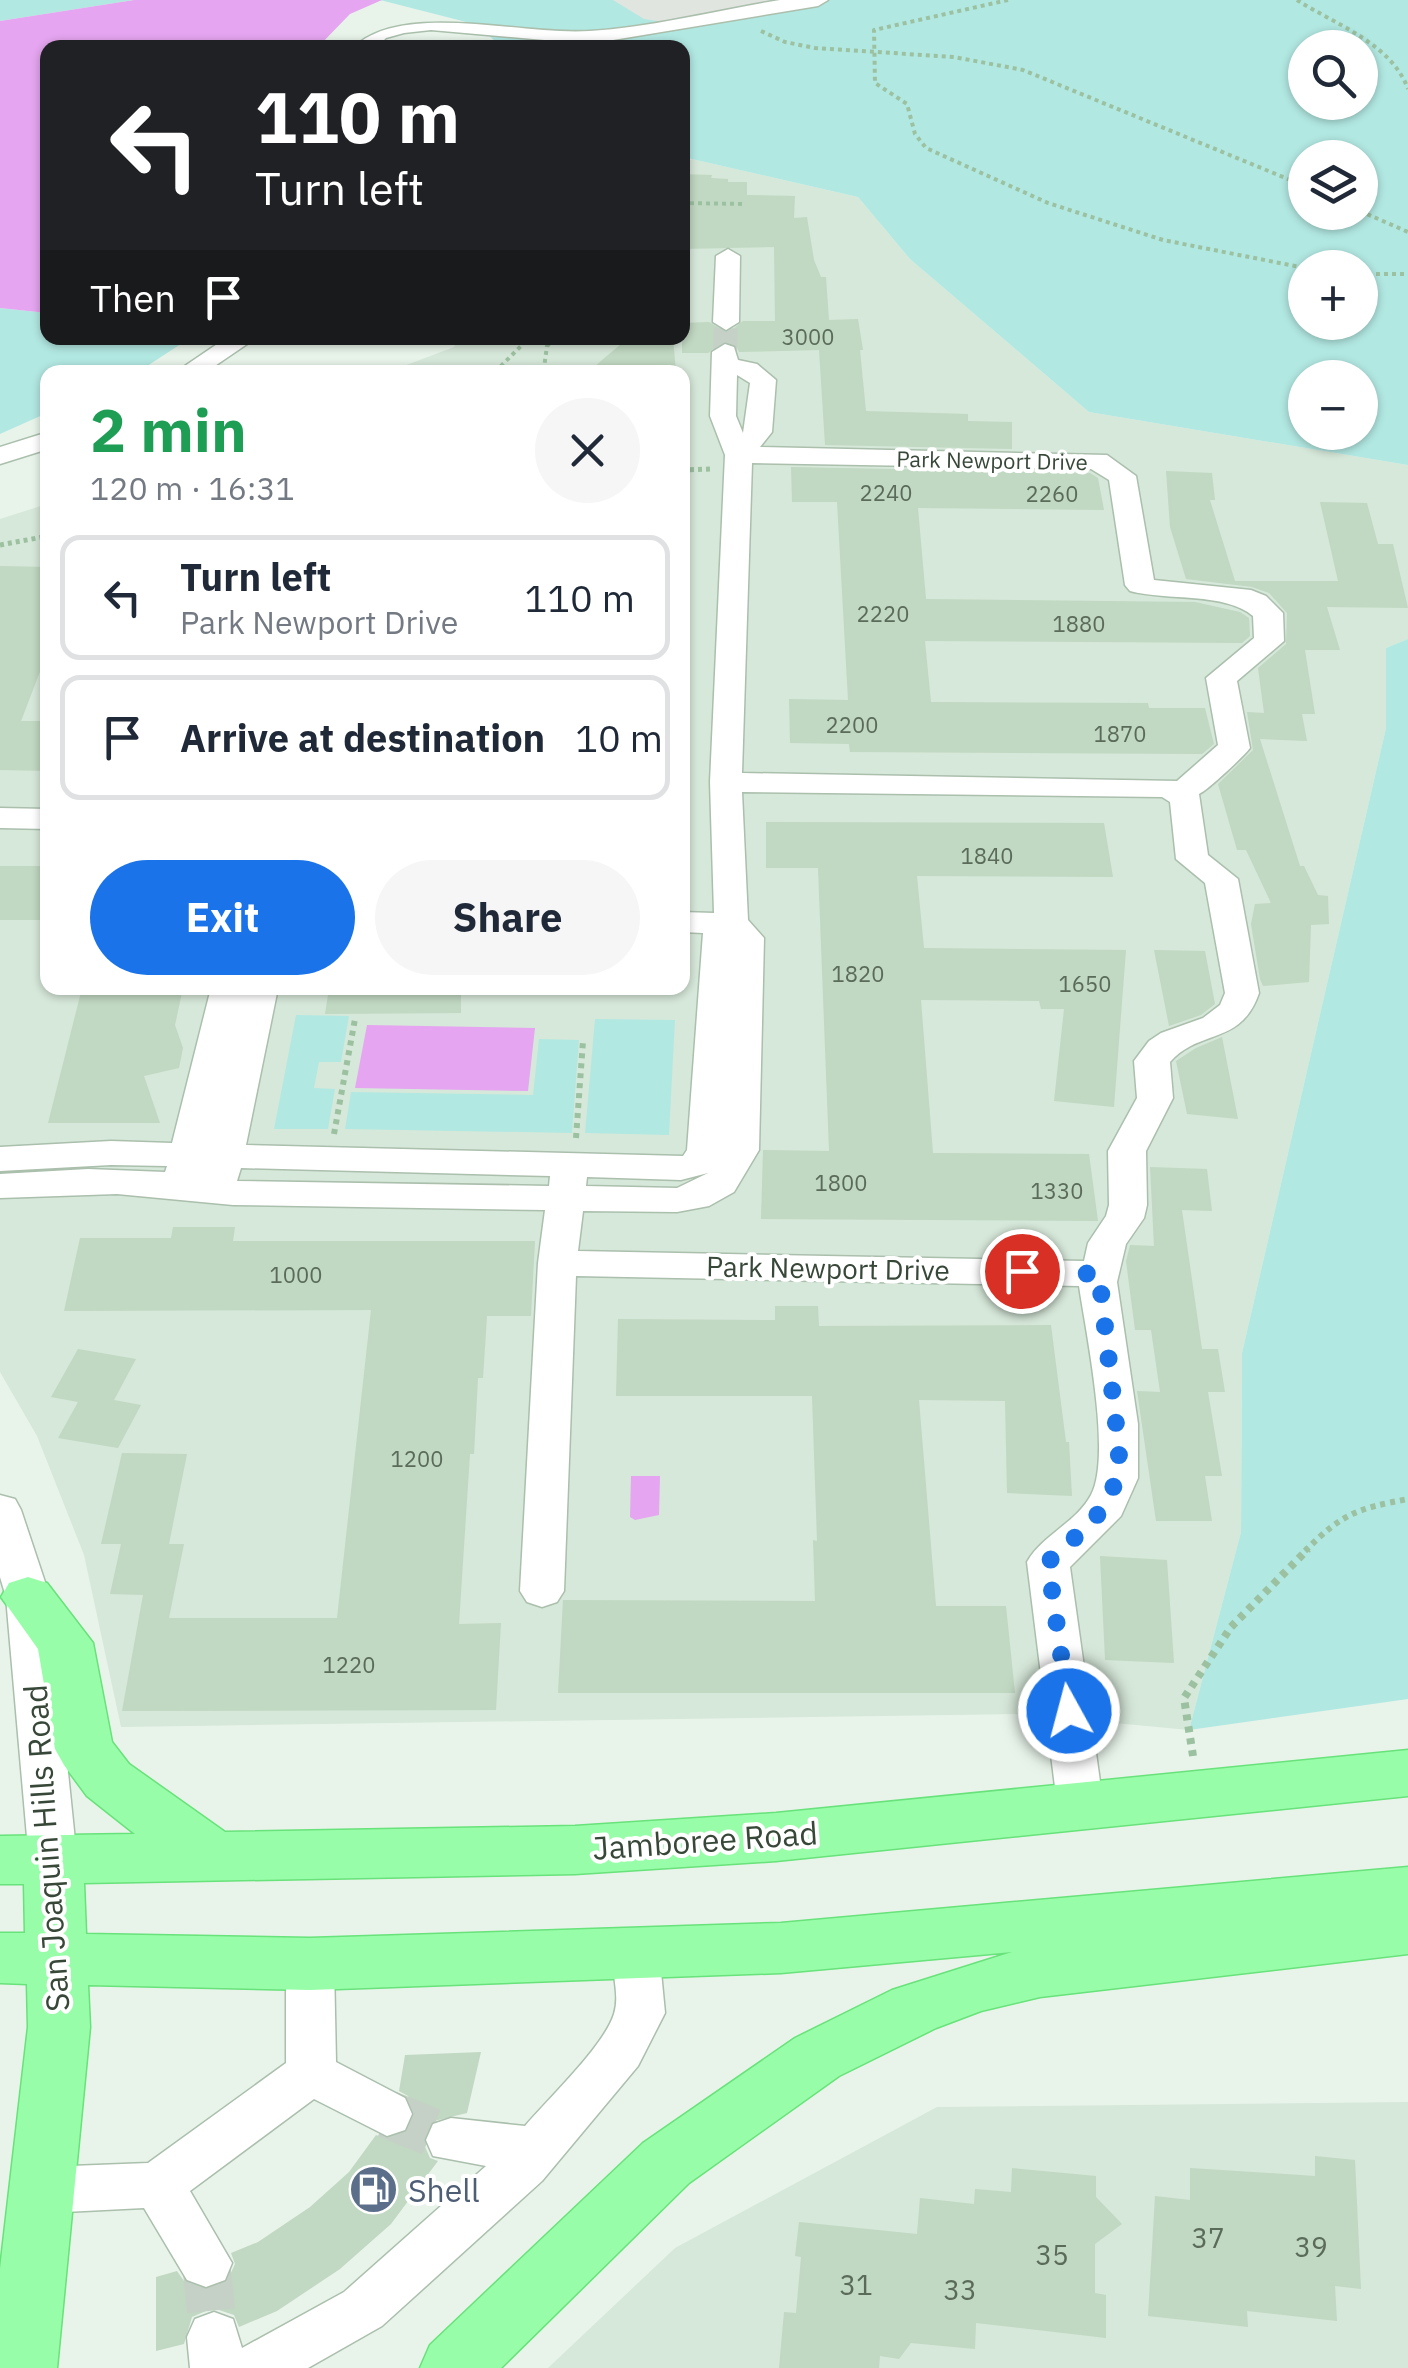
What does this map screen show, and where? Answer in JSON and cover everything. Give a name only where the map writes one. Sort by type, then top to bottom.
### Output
[{"type":"main road","points":[[28,1597],[65,1642],[84,1749],[108,1780],[158,1820],[219,1858]]},
{"type":"main road","name":"Jamboree Road","points":[[27,1860],[575,1850],[776,1837],[1080,1803],[1408,1773]]},
{"type":"main road","name":"San Joaquin Hills Road","points":[[24,2368],[59,2028],[30,1959],[27,1860]]},
{"type":"main road","points":[[30,1959],[310,1964],[781,1948],[1408,1891]]},
{"type":"main road","points":[[454,2368],[666,2163],[817,2056],[914,2008],[1040,1970],[1408,1929]]},
{"type":"street","points":[[366,40],[370,31],[384,20],[422,12],[463,14],[577,38],[636,33],[784,2],[818,0]]},
{"type":"street","points":[[0,1186],[203,1173],[571,1168],[676,1200],[696,1197],[708,1174],[705,1150],[717,937],[730,923],[726,782],[739,455],[723,416],[728,256]]},
{"type":"street","points":[[200,365],[232,345]]},
{"type":"street","points":[[0,456],[40,443]]},
{"type":"street","name":"Park Newport Drive","points":[[739,455],[1098,461],[1122,476],[1140,586],[1156,592],[1240,596],[1260,603],[1268,613],[1269,641],[1222,678],[1234,748],[1203,772],[1199,782],[1177,793]]},
{"type":"street","points":[[726,782],[1148,788],[1177,793],[1186,798],[1192,859],[1221,880],[1242,993],[1240,1006],[1224,1023],[1170,1040],[1152,1061],[1155,1098],[1126,1151],[1125,1218],[1107,1243],[1099,1274],[1119,1478],[1111,1499],[1048,1562],[1080,1803]]},
{"type":"street","points":[[0,818],[40,819]]},
{"type":"street","points":[[690,922],[730,923]]},
{"type":"street","points":[[203,1173],[227,995]]},
{"type":"street","points":[[203,1173],[259,995]]},
{"type":"street","points":[[0,1159],[111,1154],[203,1173]]},
{"type":"street","points":[[542,1591],[557,1262],[571,1168]]},
{"type":"street","name":"Park Newport Drive","points":[[557,1262],[1099,1274]]},
{"type":"street","name":"San Joaquin Hills Road","points":[[0,1510],[28,1597],[27,1860]]},
{"type":"street","points":[[258,2368],[363,2309],[537,2150],[620,2052],[640,2013],[635,1951]]},
{"type":"street","points":[[310,1964],[311,2073]]},
{"type":"street","points":[[311,2073],[387,2114]]},
{"type":"street","points":[[45,2190],[158,2185],[311,2073]]},
{"type":"street","points":[[451,2140],[537,2150]]},
{"type":"street","points":[[158,2185],[206,2263]]},
{"type":"path","points":[[1008,0],[874,30],[875,83],[907,104],[915,134],[926,148],[963,168],[1048,203],[1164,240],[1288,265]]},
{"type":"path","points":[[1296,0],[1389,56],[1406,79],[1408,89]]},
{"type":"path","points":[[748,24],[796,45],[954,57],[1023,70],[1288,179]]},
{"type":"path","points":[[690,204],[746,204]]},
{"type":"path","points":[[1378,219],[1408,232]]},
{"type":"path","points":[[1378,274],[1408,274]]},
{"type":"path","points":[[502,365],[521,345]]},
{"type":"path","points":[[0,545],[40,538]]},
{"type":"path","points":[[334,1135],[355,1019]]},
{"type":"path","points":[[571,1168],[583,1042]]},
{"type":"path","points":[[1199,1793],[1184,1698],[1231,1627],[1336,1521],[1373,1506],[1408,1499]]},
{"type":"shaded area","points":[[0,0],[134,0],[0,21]]},
{"type":"shaded area","points":[[134,0],[382,0],[350,14],[325,40],[40,40],[40,312],[0,308],[0,21]]},
{"type":"shaded area","points":[[380,0],[1408,0],[1408,465],[1318,450],[1378,450],[1378,360],[1288,360],[1288,445],[1089,412],[910,259],[858,197],[690,159],[690,40],[494,40],[478,25]]},
{"type":"shaded area","points":[[613,0],[785,0],[664,22],[644,19]]},
{"type":"shaded area","points":[[692,159],[858,197],[910,259],[1089,412],[1288,445],[1288,450],[1318,450],[1408,465],[1408,639],[1386,648],[1386,728],[1242,1353],[1241,1532],[1189,1730],[1018,1714],[121,1727],[84,1555],[37,1436],[0,1372],[0,519],[40,506],[40,995],[690,995],[690,365],[406,365],[455,345],[690,345]]},
{"type":"shaded area","points":[[0,308],[40,312],[40,345],[179,345],[149,365],[40,365],[40,416],[0,434]]},
{"type":"shaded area","points":[[1408,639],[1408,1699],[1189,1730],[1241,1532],[1242,1353],[1386,728],[1386,648]]},
{"type":"shaded area","points":[[296,1015],[349,1016],[341,1062],[319,1062],[314,1088],[335,1089],[328,1129],[274,1129]]},
{"type":"shaded area","points":[[595,1019],[675,1020],[669,1135],[585,1133]]},
{"type":"shaded area","points":[[367,1025],[535,1028],[528,1091],[355,1088]]},
{"type":"shaded area","points":[[539,1039],[579,1040],[572,1133],[345,1129],[351,1092],[533,1095]]},
{"type":"shaded area","points":[[631,1476],[660,1476],[659,1515],[635,1520],[630,1517]]},
{"type":"shaded area","points":[[1408,2102],[1408,2368],[548,2368],[675,2248],[937,2107]]},
{"type":"building","points":[[690,174],[747,182],[747,195],[795,196],[794,218],[807,217],[814,260],[821,277],[826,277],[829,320],[858,319],[866,411],[968,414],[968,421],[1012,422],[1012,449],[825,445],[819,350],[739,352],[735,343],[726,340],[708,353],[682,353],[682,345],[690,345],[690,323],[709,322],[728,333],[743,321],[775,321],[774,247],[690,249]]},
{"type":"building","points":[[620,345],[674,345],[675,365],[596,365]]},
{"type":"building","points":[[791,467],[1090,473],[1098,478],[1104,510],[918,508],[926,599],[1195,602],[1240,612],[1249,618],[1250,636],[1242,643],[925,641],[931,702],[1148,703],[1149,708],[1205,708],[1214,744],[1202,754],[850,752],[849,744],[790,743],[789,699],[848,700],[837,502],[792,502]]},
{"type":"building","points":[[1166,471],[1212,473],[1215,500],[1210,500],[1235,581],[1338,581],[1320,502],[1367,503],[1378,544],[1393,544],[1408,608],[1327,607],[1340,650],[1305,650],[1315,714],[1302,714],[1307,741],[1260,739],[1300,866],[1304,866],[1318,895],[1328,896],[1329,924],[1311,925],[1309,982],[1263,986],[1251,924],[1255,904],[1271,903],[1246,850],[1237,850],[1218,784],[1253,750],[1247,712],[1264,713],[1258,668],[1286,644],[1287,613],[1269,593],[1252,587],[1186,579],[1170,527]]},
{"type":"building","points":[[0,566],[40,567],[40,672],[21,721],[40,721],[40,771],[0,770]]},
{"type":"building","points":[[766,822],[1104,823],[1113,877],[917,876],[924,948],[1126,950],[1114,1107],[1054,1101],[1064,1009],[1041,1009],[1039,1001],[921,1000],[933,1153],[1089,1154],[1098,1221],[761,1219],[763,1150],[829,1151],[818,868],[766,868]]},
{"type":"building","points":[[0,866],[40,866],[40,920],[0,920]]},
{"type":"building","points":[[1154,950],[1205,951],[1215,1004],[1201,1015],[1169,1026]]},
{"type":"building","points":[[80,995],[181,995],[175,1025],[183,1048],[179,1068],[144,1076],[160,1123],[48,1123]]},
{"type":"building","points":[[328,995],[461,995],[461,1013],[325,1014]]},
{"type":"building","points":[[1222,1037],[1238,1119],[1187,1114],[1176,1061]]},
{"type":"building","points":[[1150,1167],[1207,1169],[1212,1211],[1182,1210],[1202,1349],[1218,1349],[1225,1392],[1208,1392],[1222,1476],[1205,1476],[1212,1521],[1156,1521],[1137,1391],[1160,1392],[1151,1330],[1135,1330],[1126,1261],[1130,1245],[1154,1246]]},
{"type":"building","points":[[173,1227],[235,1227],[233,1241],[535,1241],[531,1316],[487,1316],[483,1378],[478,1378],[474,1454],[470,1454],[459,1624],[501,1623],[496,1710],[122,1711],[143,1595],[110,1594],[121,1544],[101,1544],[122,1453],[187,1454],[169,1544],[184,1544],[169,1618],[337,1618],[371,1310],[64,1311],[80,1238],[171,1238]]},
{"type":"building","points":[[775,1306],[818,1306],[819,1326],[1051,1325],[1069,1442],[1072,1496],[1007,1493],[1005,1401],[919,1400],[936,1606],[1006,1606],[1015,1693],[558,1693],[563,1600],[815,1601],[812,1396],[616,1396],[618,1319],[775,1320]]},
{"type":"building","points":[[78,1349],[136,1359],[114,1400],[141,1405],[118,1448],[58,1438],[78,1402],[51,1397]]},
{"type":"building","points":[[1100,1556],[1167,1560],[1174,1663],[1105,1660]]},
{"type":"building","name":"Shell","points":[[481,2052],[467,2113],[430,2122],[423,2142],[430,2158],[438,2161],[391,2224],[340,2269],[277,2311],[239,2327],[234,2315],[213,2308],[192,2317],[184,2344],[156,2351],[156,2277],[177,2271],[186,2284],[205,2291],[226,2284],[235,2264],[231,2253],[258,2242],[310,2207],[349,2172],[376,2135],[388,2140],[408,2132],[415,2112],[408,2096],[399,2091],[405,2055]]},
{"type":"building","points":[[1315,2156],[1355,2160],[1361,2289],[1335,2286],[1337,2321],[1247,2311],[1248,2327],[1148,2316],[1155,2196],[1190,2200],[1190,2168],[1315,2176]]},
{"type":"building","points":[[1012,2168],[1096,2176],[1096,2197],[1122,2224],[1095,2244],[1095,2293],[1106,2295],[1106,2338],[976,2323],[975,2349],[911,2343],[899,2359],[880,2356],[879,2368],[779,2368],[784,2312],[796,2313],[801,2257],[795,2256],[799,2222],[917,2234],[920,2198],[974,2204],[975,2189],[1011,2192]]},
{"type":"tunnel","points":[[725,352],[726,322]]},
{"type":"tunnel","points":[[387,2114],[451,2140]]},
{"type":"tunnel","points":[[206,2263],[214,2337]]},
{"type":"place","name":"Shell","points":[[373,2190]]},
{"type":"route","points":[[1022,1271],[1099,1274],[1119,1450],[1119,1478],[1111,1499],[1048,1562],[1069,1711]]}]
